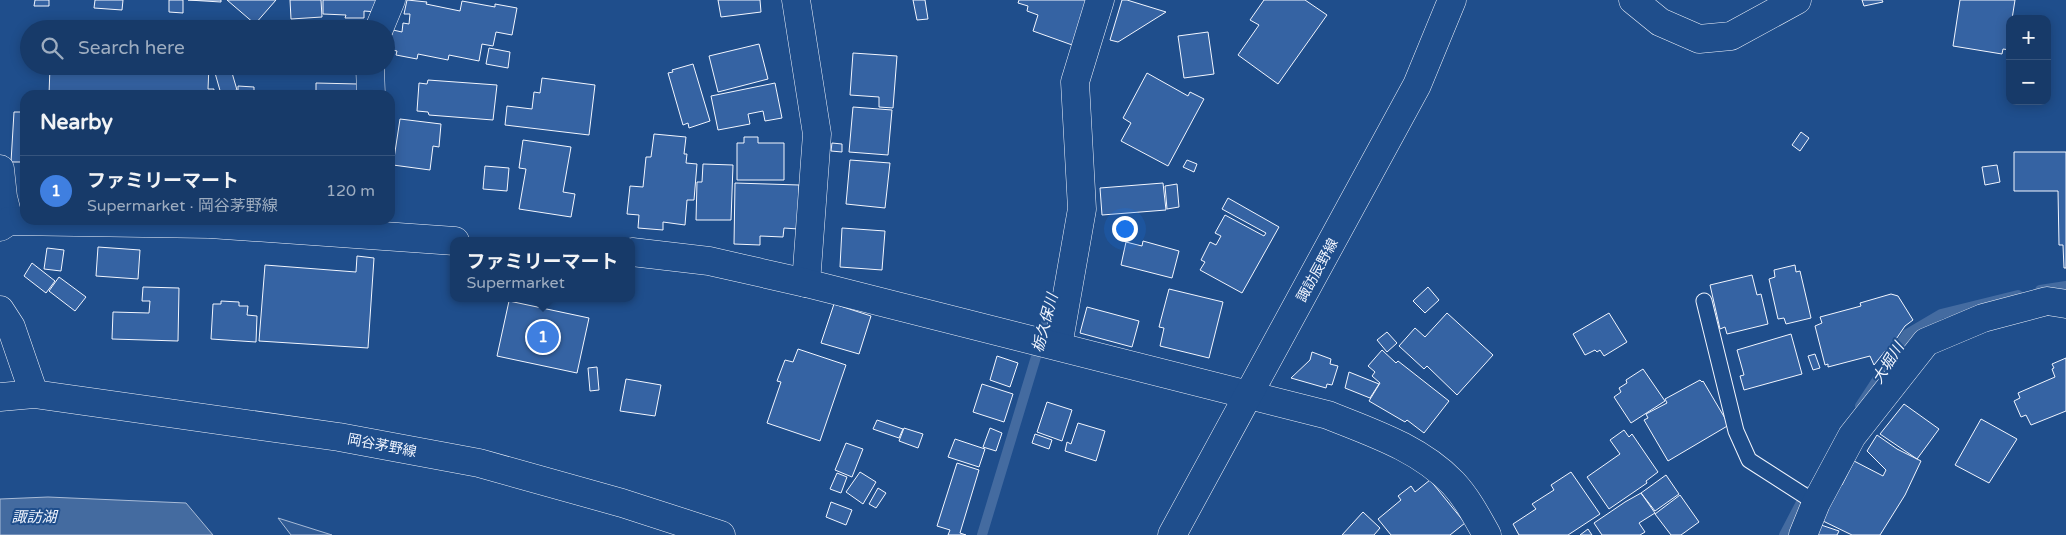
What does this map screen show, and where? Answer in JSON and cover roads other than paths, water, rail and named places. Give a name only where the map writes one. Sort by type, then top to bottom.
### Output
[{"type":"street","points":[[383,20],[391,0]]},
{"type":"street","points":[[796,0],[817,134],[806,283]]},
{"type":"street","points":[[1047,343],[1082,209],[1074,82],[1100,0]]},
{"type":"street","name":"諏訪辰野線","points":[[1172,535],[1417,85],[1452,0]]},
{"type":"street","points":[[1633,0],[1660,22],[1699,39],[1731,36],[1797,0]]},
{"type":"street","points":[[370,75],[371,90]]},
{"type":"street","points":[[0,169],[4,224],[20,224]]},
{"type":"street","points":[[251,225],[375,228],[450,240]]},
{"type":"street","points":[[635,252],[710,261],[806,283],[1328,416],[1394,441],[1432,464],[1454,484],[1470,504],[1487,535]]},
{"type":"street","points":[[1803,535],[1816,503],[1852,436],[1926,342],[1983,318],[2047,301],[2066,304]]},
{"type":"street","points":[[0,310],[10,327],[34,394]]},
{"type":"street","name":"岡谷茅野線","points":[[0,396],[34,394],[339,437],[479,463],[622,503],[722,535]]},
{"type":"lane","points":[[1704,301],[1736,431],[1749,460],[1816,503]]},
{"type":"water","name":"諏訪湖","points":[[48,497],[186,503],[213,535],[0,535],[0,499]]},
{"type":"waterway","name":"大堀川","points":[[2040,290],[2066,286]]},
{"type":"waterway","name":"大堀川","points":[[1860,406],[1907,334],[1941,314],[2018,295]]},
{"type":"waterway","name":"栃久保川","points":[[982,535],[1052,304]]},
{"type":"waterway","name":"大堀川","points":[[1784,535],[1807,491]]},
{"type":"place","name":"ファミリーマート","points":[[543,337]]}]
